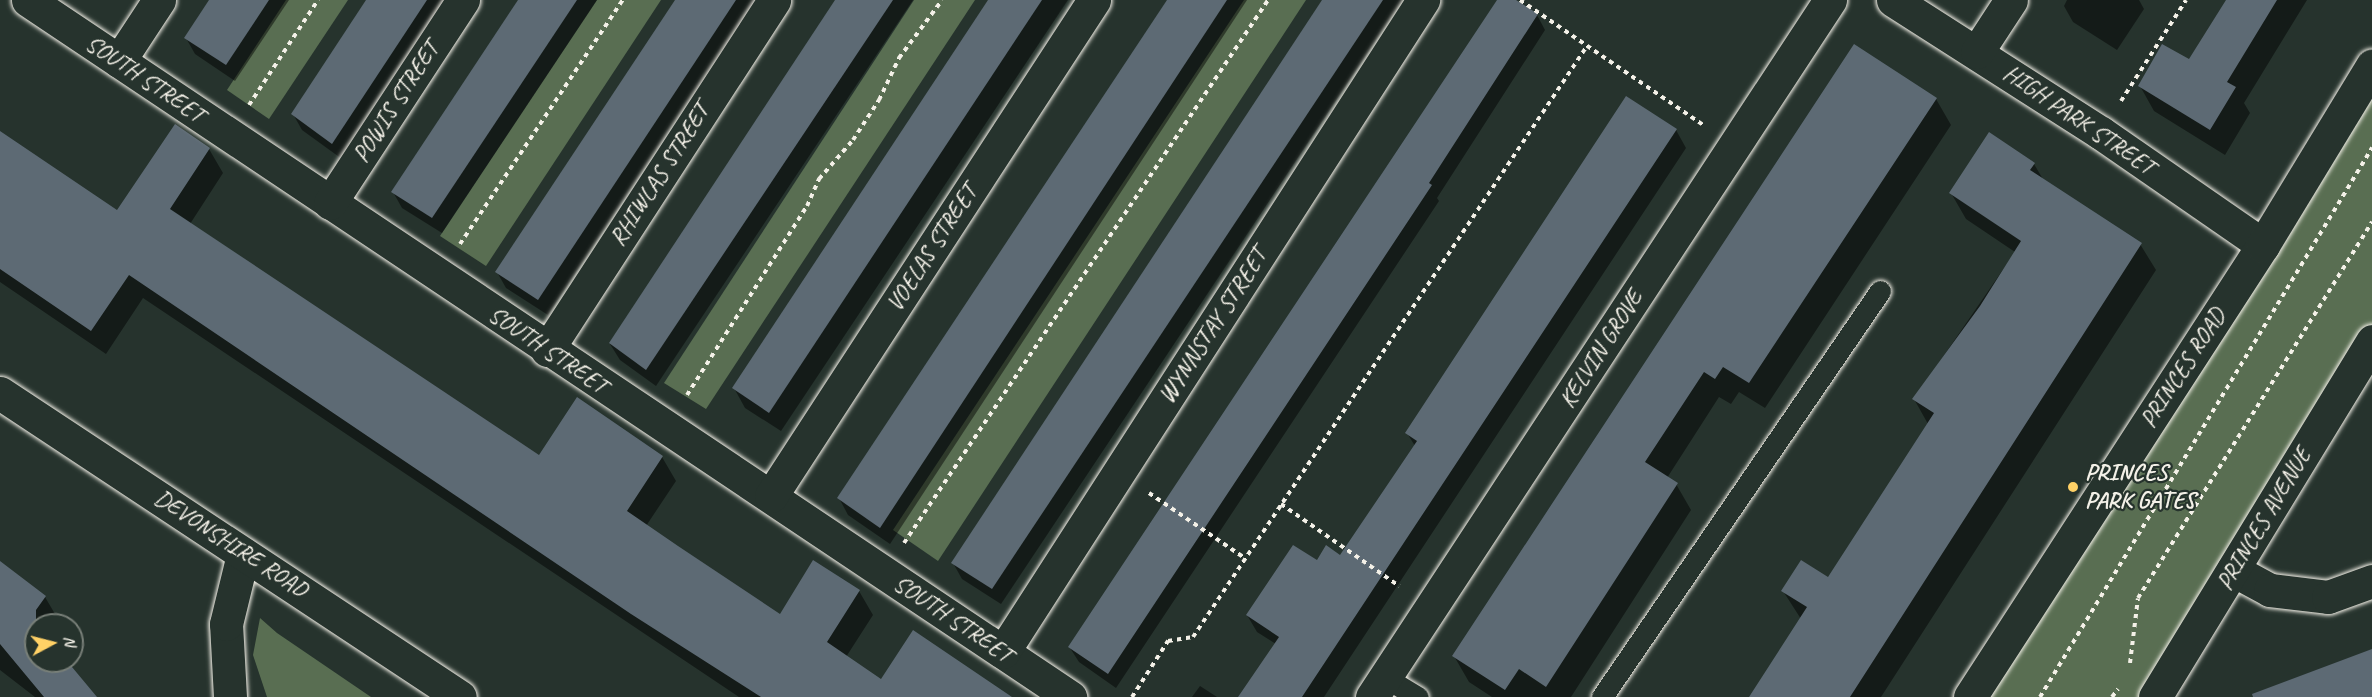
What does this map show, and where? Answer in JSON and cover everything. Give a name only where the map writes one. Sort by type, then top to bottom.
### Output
[{"type":"street","name":"SOUTH STREET","points":[[28,0],[547,350],[771,496],[1070,697]]},
{"type":"street","points":[[119,62],[159,0]]},
{"type":"street","name":"POWIS STREET","points":[[330,203],[463,0]]},
{"type":"street","name":"RHIWLAS STREET","points":[[547,350],[774,0]]},
{"type":"street","name":"VOELAS STREET","points":[[771,496],[1094,0]]},
{"type":"street","name":"WYNNSTAY STREET","points":[[1003,652],[1423,0]]},
{"type":"street","name":"KELVIN GROVE","points":[[1379,687],[1830,0]]},
{"type":"street","name":"HIGH PARK STREET","points":[[1893,0],[2101,133],[2263,245]]},
{"type":"street","points":[[1977,52],[2011,0]]},
{"type":"street","name":"PRINCES ROAD","points":[[1970,697],[2263,245],[2372,66]]},
{"type":"street","name":"PRINCES AVENUE","points":[[2156,697],[2372,341]]},
{"type":"street","name":"DEVONSHIRE ROAD","points":[[0,393],[243,554],[336,611],[460,697]]},
{"type":"street","points":[[230,697],[226,624],[243,554]]},
{"type":"street","points":[[2233,570],[2270,590],[2328,597],[2372,581]]},
{"type":"lane","points":[[1602,697],[1880,291]]},
{"type":"lane","points":[[1379,687],[1418,697]]},
{"type":"path","points":[[229,136],[318,0]]},
{"type":"path","points":[[438,277],[623,0]]},
{"type":"path","points":[[665,428],[807,206],[819,179],[853,140],[879,100],[899,58],[942,0]]},
{"type":"path","points":[[884,573],[1268,0]]},
{"type":"path","points":[[1520,0],[1734,146]]},
{"type":"path","points":[[2101,133],[2186,0]]},
{"type":"path","points":[[1132,697],[1168,641],[1193,637],[1587,46]]},
{"type":"path","points":[[2040,697],[2372,148]]},
{"type":"path","points":[[2129,670],[2138,598],[2372,222]]},
{"type":"path","points":[[1119,473],[1246,558]]},
{"type":"path","points":[[1281,504],[1431,608]]},
{"type":"path","points":[[2112,697],[2124,679]]},
{"type":"green space","points":[[286,0],[348,0],[269,119],[227,90]]},
{"type":"green space","points":[[597,0],[661,0],[486,266],[440,236]]},
{"type":"green space","points":[[914,0],[975,0],[706,409],[664,383]]},
{"type":"green space","points":[[1244,0],[1306,0],[938,561],[893,530]]},
{"type":"green space","points":[[2372,66],[2372,341],[2155,697],[1970,697]]},
{"type":"green space","points":[[260,618],[277,633],[371,697],[267,697],[253,655]]},
{"type":"building","points":[[209,0],[269,0],[226,65],[184,38]]},
{"type":"building","points":[[366,0],[427,0],[332,144],[291,114]]},
{"type":"building","points":[[518,0],[577,0],[432,218],[391,192]]},
{"type":"building","points":[[675,0],[736,0],[538,300],[495,272]]},
{"type":"building","points":[[835,0],[893,0],[646,370],[609,343]]},
{"type":"building","points":[[988,0],[1042,0],[769,413],[732,388]]},
{"type":"building","points":[[1167,0],[1227,0],[880,528],[837,498]]},
{"type":"building","points":[[1322,0],[1383,0],[992,589],[951,563]]},
{"type":"building","points":[[1497,0],[1516,0],[1538,14],[1429,183],[1432,185],[1108,674],[1068,647]]},
{"type":"building","points":[[2226,0],[2277,0],[2227,82],[2236,87],[2210,130],[2138,86],[2162,44],[2189,59]]},
{"type":"building","points":[[1854,44],[1937,98],[1749,383],[1723,367],[1715,379],[1704,372],[1645,462],[1678,483],[1546,687],[1519,669],[1505,690],[1452,656]]},
{"type":"building","points":[[1626,96],[1677,129],[1302,697],[1238,697],[1279,637],[1246,615],[1293,545],[1317,560],[1326,545],[1340,555],[1417,441],[1405,433]]},
{"type":"building","points":[[175,124],[210,148],[170,209],[539,455],[577,397],[663,456],[627,511],[678,546],[780,614],[813,560],[860,590],[827,642],[881,679],[913,630],[1012,697],[761,697],[631,614],[129,275],[91,331],[0,269],[0,131],[117,210]]},
{"type":"building","points":[[1989,132],[2035,163],[2030,170],[2142,243],[1850,697],[1749,697],[1807,607],[1781,591],[1801,560],[1828,577],[1934,413],[1912,399],[1980,306],[2021,241],[1949,193]]},
{"type":"building","points":[[0,561],[46,596],[36,613],[24,613],[24,673],[0,644]]},
{"type":"building","points":[[2372,649],[2372,697],[2253,697],[2252,694]]},
{"type":"building","points":[[24,673],[77,673],[97,697],[44,697]]},
{"type":"place","name":"PRINCES PARK GATES","points":[[2073,487]]}]
